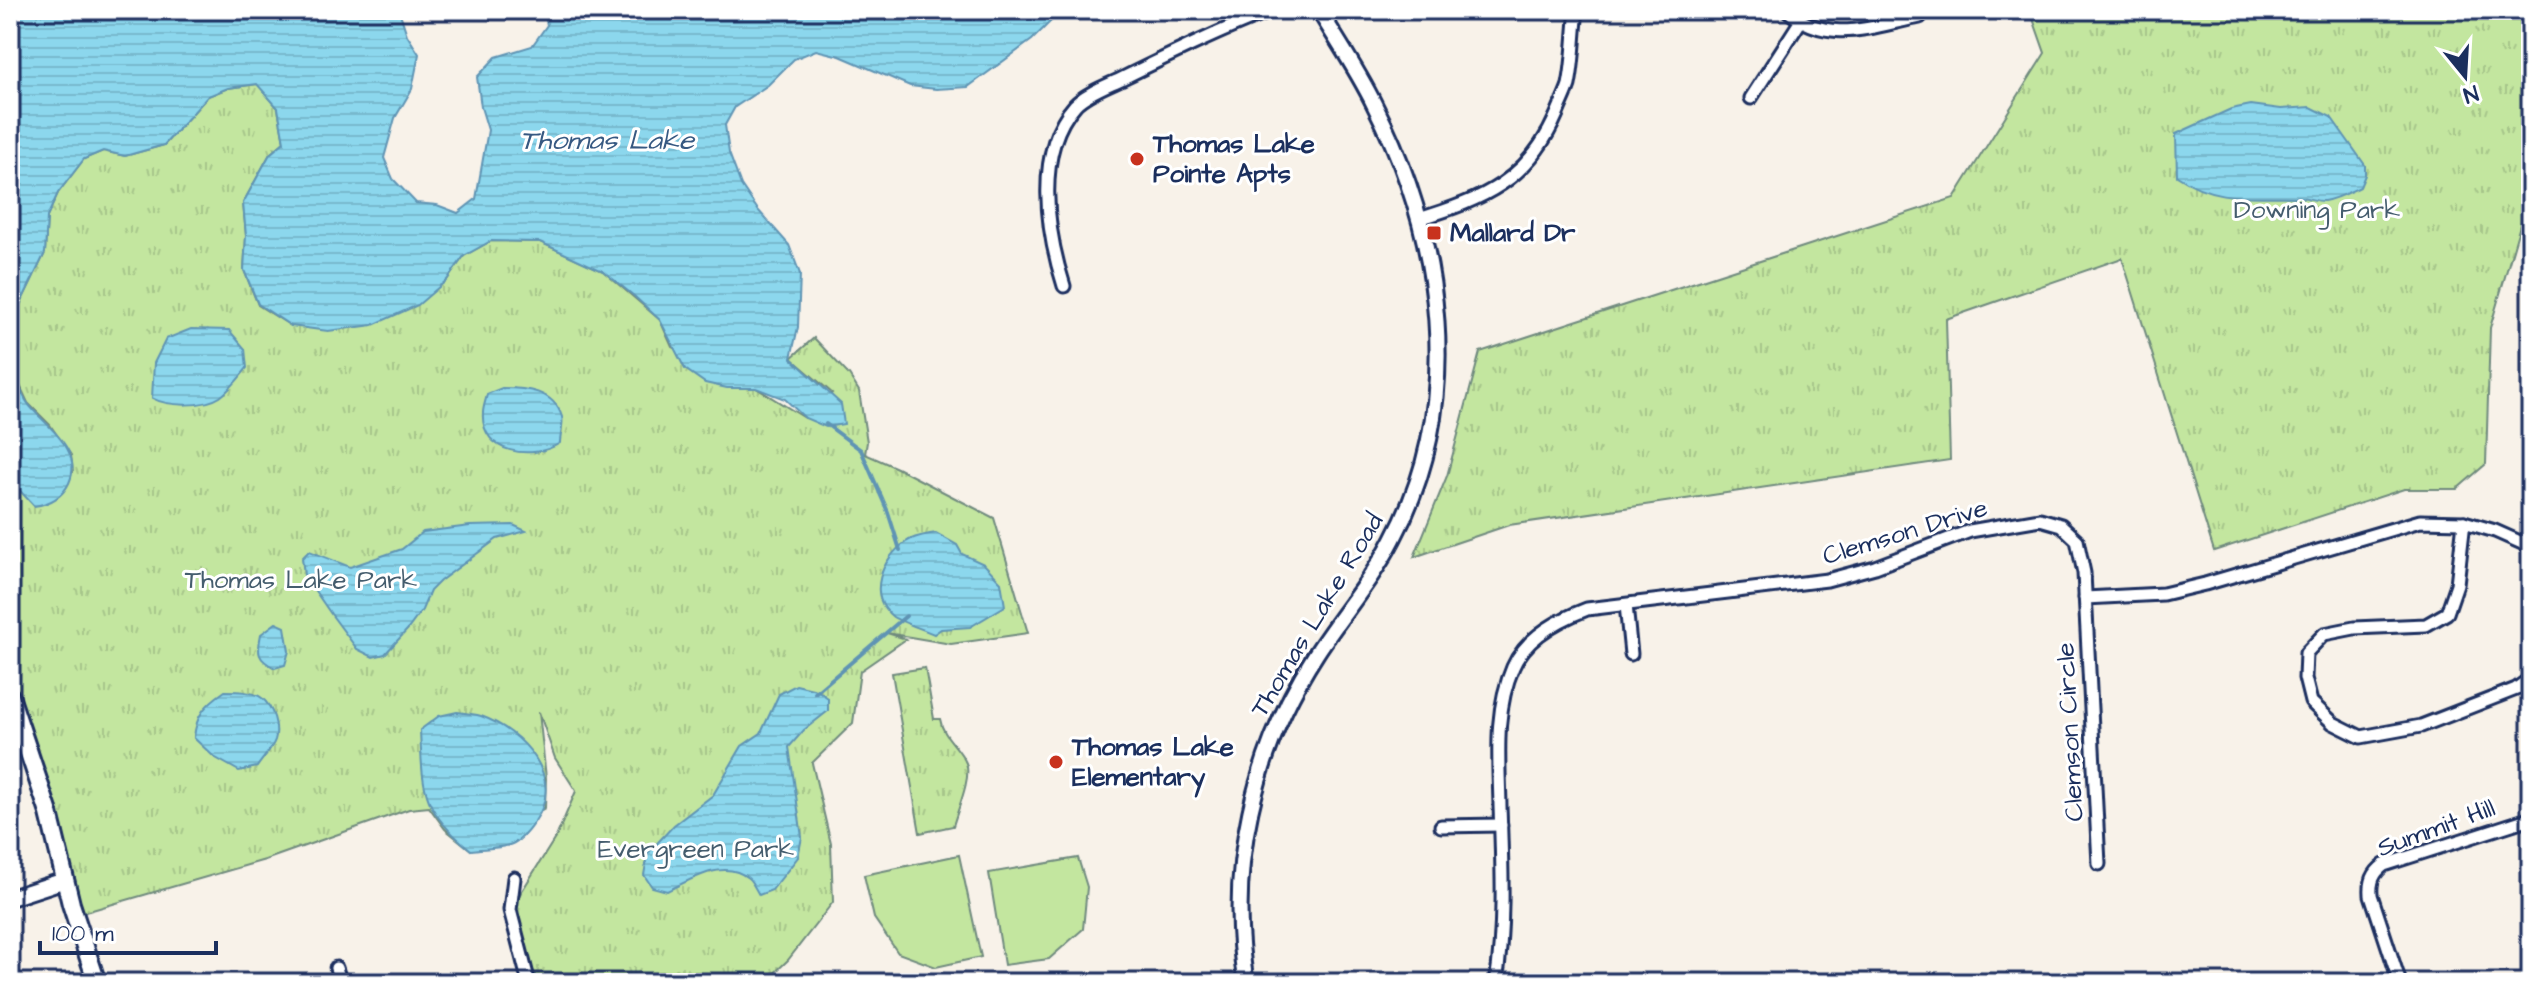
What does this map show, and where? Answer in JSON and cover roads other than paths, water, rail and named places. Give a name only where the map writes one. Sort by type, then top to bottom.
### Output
[{"type":"main road","points":[[10,696],[49,813],[65,880],[97,983]]},
{"type":"street","points":[[1064,286],[1053,241],[1047,188],[1057,136],[1076,103],[1172,54],[1273,10]]},
{"type":"street","name":"Thomas Lake Road","points":[[1246,983],[1240,901],[1245,837],[1261,770],[1286,708],[1316,654],[1369,582],[1395,536],[1418,481],[1431,429],[1438,377],[1438,325],[1432,272],[1419,219],[1400,161],[1374,103],[1319,10]]},
{"type":"street","points":[[1419,219],[1467,204],[1495,189],[1524,166],[1546,139],[1569,86],[1577,10]]},
{"type":"street","points":[[1787,10],[1800,22],[1819,30],[1840,32],[1920,17]]},
{"type":"street","points":[[1751,98],[1800,22]]},
{"type":"street","name":"Clemson Drive","points":[[1496,983],[1502,941],[1499,713],[1513,665],[1533,640],[1559,620],[1587,609],[1827,580],[1875,567],[1970,531],[2040,519],[2061,525],[2077,540],[2085,598]]},
{"type":"street","points":[[2085,598],[2163,594],[2211,583],[2406,523],[2435,520],[2464,522],[2495,531],[2531,547]]},
{"type":"street","points":[[2464,522],[2457,584],[2447,613],[2426,625],[2354,628],[2324,634],[2306,653],[2305,678],[2311,702],[2333,723],[2361,737],[2421,726],[2516,689],[2531,678]]},
{"type":"street","name":"Clemson Circle","points":[[2085,598],[2099,864]]},
{"type":"street","points":[[1626,605],[1631,654]]},
{"type":"street","name":"Summit Hill","points":[[2400,983],[2371,895],[2370,885],[2378,869],[2531,818]]},
{"type":"street","points":[[1441,826],[1501,825]]},
{"type":"street","points":[[514,878],[510,910],[529,983]]},
{"type":"street","points":[[10,898],[65,880]]},
{"type":"street","points":[[336,968],[341,983]]},
{"type":"water","name":"Thomas Lake","points":[[10,10],[399,10],[407,35],[419,54],[412,89],[395,118],[384,158],[393,179],[416,203],[437,205],[458,213],[476,199],[488,130],[477,77],[496,57],[532,46],[547,25],[544,10],[1062,10],[1032,40],[968,87],[936,89],[910,86],[840,56],[816,50],[794,59],[768,85],[735,107],[725,125],[729,153],[741,185],[789,245],[800,274],[798,327],[791,358],[841,404],[844,424],[826,427],[805,418],[785,399],[756,388],[727,388],[705,383],[685,369],[660,320],[634,296],[603,271],[540,242],[491,241],[464,256],[447,280],[418,305],[373,325],[328,331],[291,326],[258,304],[244,270],[246,236],[243,203],[270,154],[284,142],[278,108],[257,84],[228,88],[208,96],[164,145],[125,156],[103,151],[84,159],[58,193],[47,217],[45,253],[16,313],[10,346]]},
{"type":"water","points":[[2251,105],[2281,109],[2311,107],[2331,117],[2365,165],[2360,187],[2338,197],[2318,201],[2299,197],[2222,194],[2192,185],[2177,176],[2176,134],[2231,109]]},
{"type":"water","points":[[191,329],[229,330],[245,349],[247,368],[228,390],[213,400],[177,404],[152,398],[154,363],[166,339]]},
{"type":"water","points":[[10,352],[25,399],[61,440],[72,460],[69,483],[63,493],[40,505],[34,506],[10,480]]},
{"type":"water","points":[[502,388],[538,392],[552,401],[562,417],[560,443],[549,449],[523,452],[510,450],[490,438],[484,427],[484,406],[487,394]]},
{"type":"water","points":[[513,525],[526,531],[497,539],[440,581],[430,591],[422,610],[408,629],[385,654],[373,657],[357,649],[304,575],[302,558],[309,551],[350,567],[402,549],[423,532]]},
{"type":"water","points":[[936,533],[957,545],[962,554],[984,564],[1001,582],[1005,606],[970,627],[941,629],[934,634],[893,617],[880,598],[879,588],[884,567],[897,549],[913,538]]},
{"type":"water","points":[[276,623],[285,627],[289,651],[285,665],[275,668],[262,658],[259,646],[261,634]]},
{"type":"water","points":[[796,685],[817,690],[828,698],[828,711],[789,747],[802,837],[798,857],[772,890],[759,895],[748,878],[728,870],[707,873],[667,891],[652,887],[644,875],[648,853],[674,825],[713,795],[742,746],[761,733],[779,694]]},
{"type":"water","points":[[225,691],[258,696],[272,712],[276,723],[275,740],[257,767],[239,771],[214,757],[194,738],[203,710]]},
{"type":"water","points":[[457,712],[481,716],[512,733],[525,744],[543,773],[546,789],[543,805],[526,833],[509,845],[471,850],[442,823],[428,798],[422,769],[420,730],[439,716]]},
{"type":"waterway","points":[[826,424],[861,450],[888,512],[900,550]]},
{"type":"waterway","points":[[815,693],[906,616]]},
{"type":"place","name":"Thomas Lake Pointe Apts","points":[[1137,159]]},
{"type":"place","name":"Mallard Dr","points":[[1434,233]]},
{"type":"place","name":"Thomas Lake Elementary","points":[[1056,762]]},
{"type":"park label","name":"Downing Park","points":[[2317,210]]},
{"type":"park label","name":"Thomas Lake Park","points":[[301,580]]},
{"type":"park label","name":"Evergreen Park","points":[[696,849]]}]
